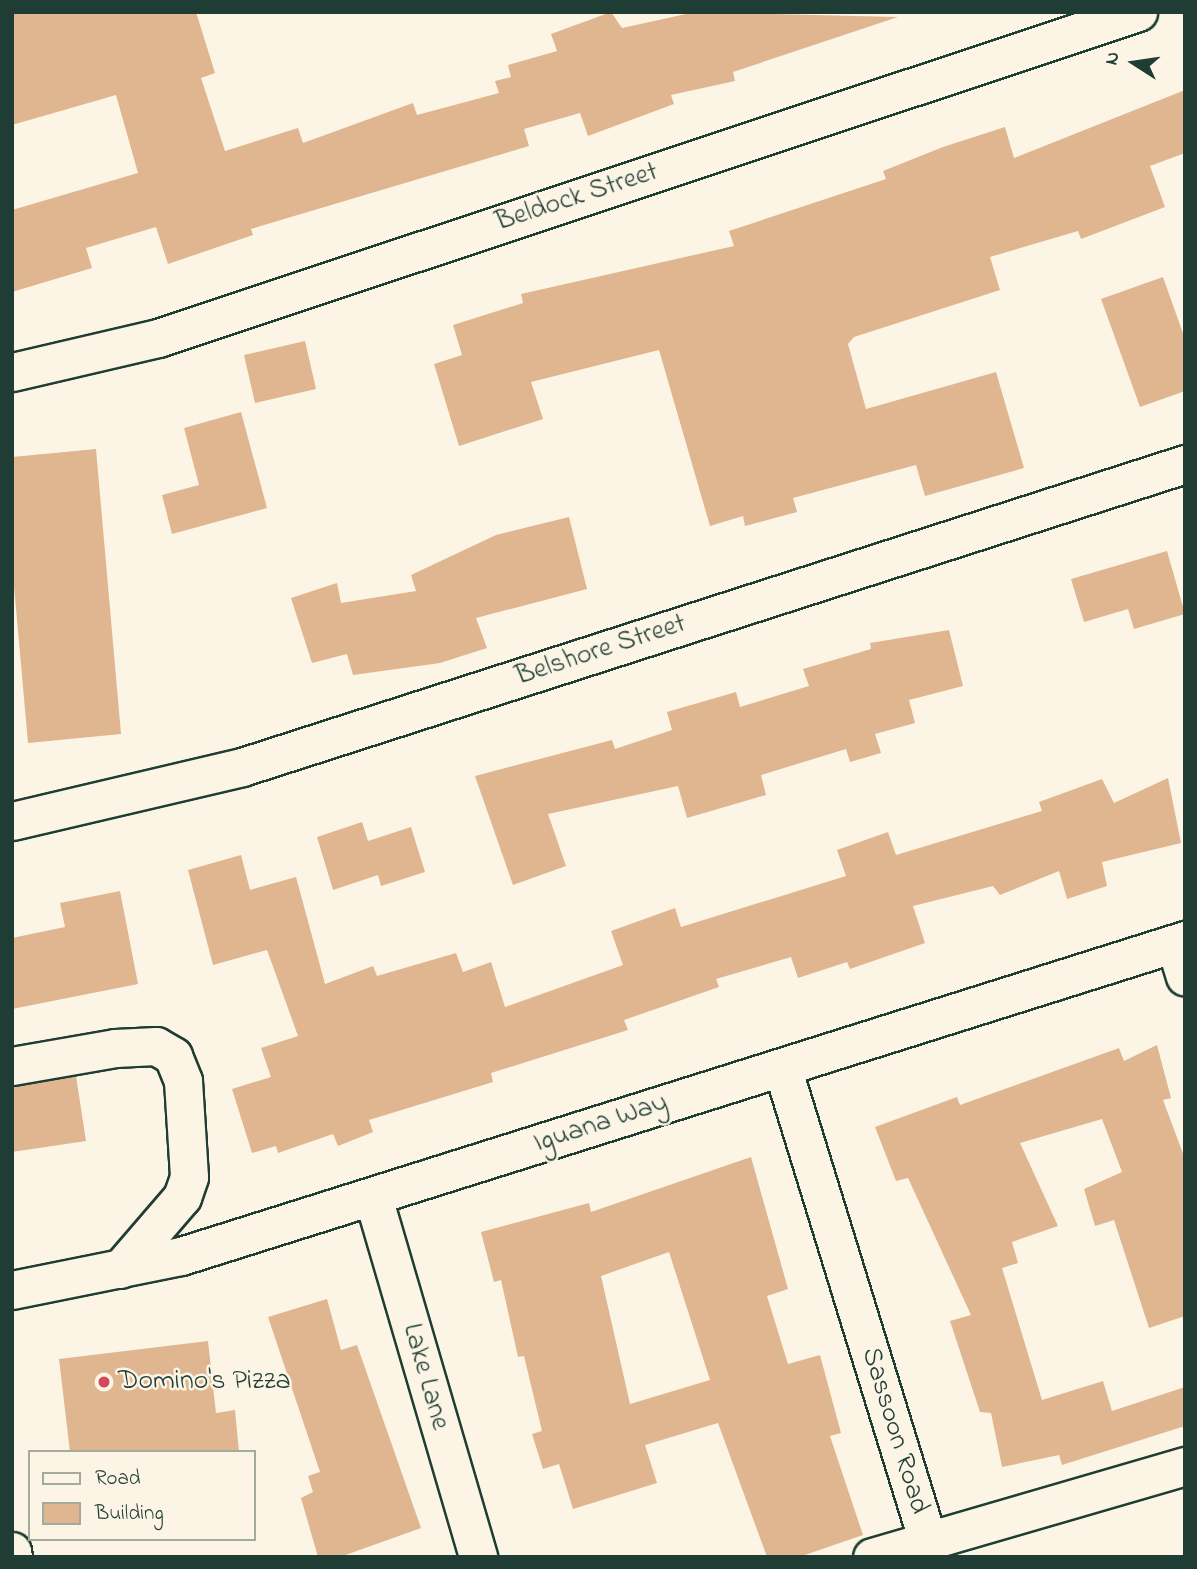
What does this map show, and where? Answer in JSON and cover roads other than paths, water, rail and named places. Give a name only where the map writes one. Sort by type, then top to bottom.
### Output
[{"type":"street","name":"Beldock Street","points":[[12,372],[158,338],[1138,12]]},
{"type":"street","name":"Belshore Street","points":[[12,821],[242,767],[1185,464]]},
{"type":"street","name":"Iguana Way","points":[[12,1290],[120,1269],[373,1197],[782,1067],[1181,953]]},
{"type":"street","points":[[12,1066],[115,1048],[156,1046],[173,1056],[183,1081],[189,1177],[181,1197],[120,1269]]},
{"type":"street","name":"Sassoon Road","points":[[782,1067],[927,1539],[1185,1466]]},
{"type":"street","name":"Lake Lane","points":[[373,1197],[478,1557]]},
{"type":"street","points":[[872,1557],[927,1539]]},
{"type":"street","points":[[12,1551],[13,1557]]},
{"type":"place","name":"Domino's Pizza","points":[[104,1382]]}]
